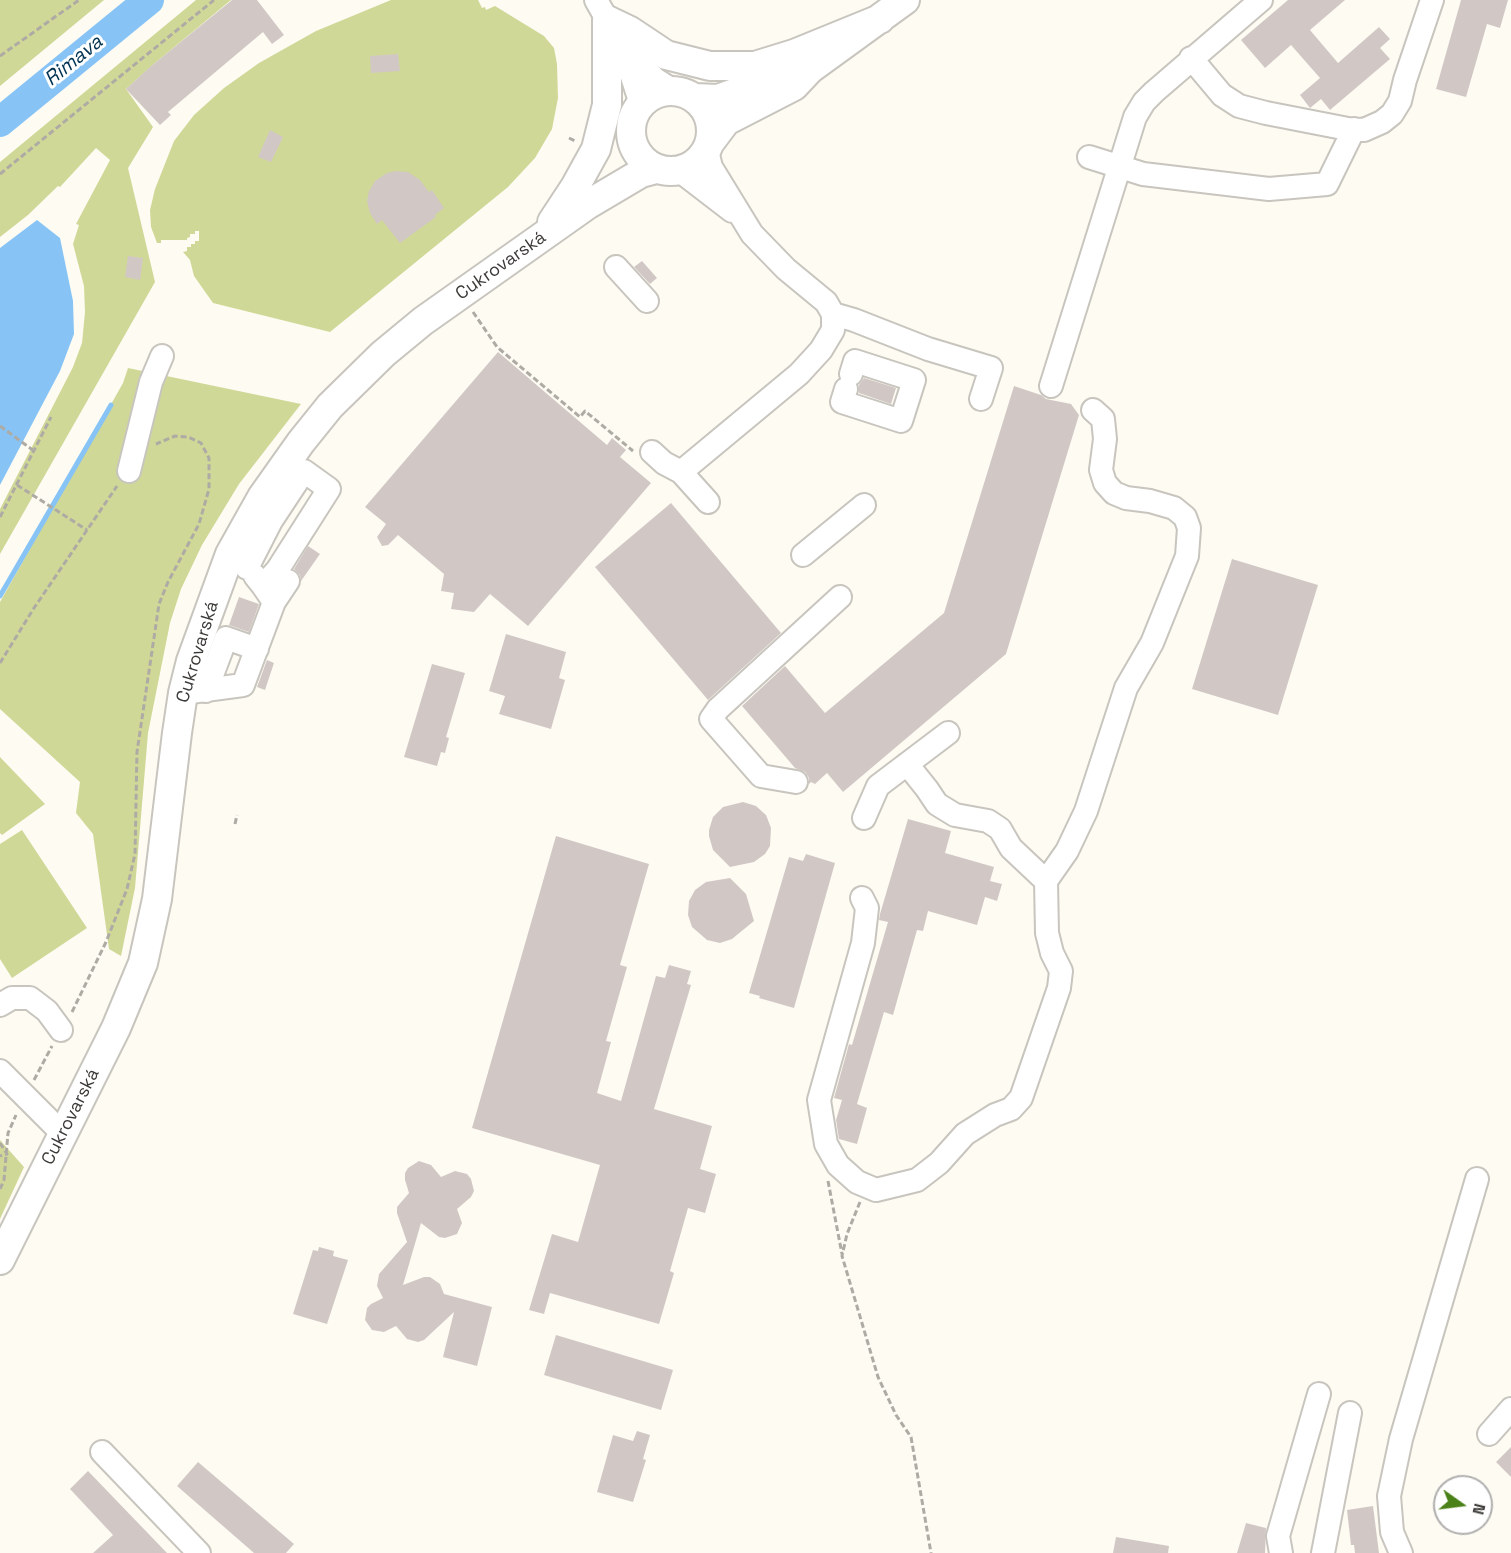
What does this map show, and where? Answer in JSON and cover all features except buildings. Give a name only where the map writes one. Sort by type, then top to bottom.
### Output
[{"type":"main road","name":"Cukrovarská","points":[[0,1260],[116,1028],[143,963],[203,691],[191,661],[239,561],[262,496],[330,406],[383,354],[423,321],[587,205],[641,173],[691,167],[700,160],[726,121],[794,86],[810,69],[906,0]]},
{"type":"main road","points":[[602,10],[630,32],[666,55],[711,66],[755,66],[794,54],[880,19]]},
{"type":"main road","points":[[543,237],[596,149],[607,105],[602,10]]},
{"type":"main road","name":"Cukrovarská","points":[[587,205],[618,168],[632,142],[631,128],[634,116],[641,104],[650,97],[661,92],[717,99],[791,72],[810,69]]},
{"type":"main road","points":[[684,95],[706,110],[711,125],[709,146]]},
{"type":"main road","points":[[632,142],[637,153],[645,162],[668,170]]},
{"type":"street","points":[[1051,386],[1135,117],[1144,102],[1191,58],[1260,0]]},
{"type":"street","points":[[1191,58],[1222,95],[1239,106],[1364,130],[1382,122],[1392,114],[1400,101],[1432,0]]},
{"type":"street","points":[[602,10],[622,46],[641,104]]},
{"type":"street","points":[[622,46],[655,79],[684,95]]},
{"type":"street","points":[[1089,157],[1143,174],[1269,189],[1327,184],[1354,129]]},
{"type":"street","points":[[681,472],[799,374],[820,350],[833,330],[833,314],[826,302],[786,268],[752,234],[740,217],[711,167],[709,146]]},
{"type":"street","points":[[668,170],[740,217]]},
{"type":"street","points":[[616,267],[647,301]]},
{"type":"street","points":[[833,314],[903,340],[991,368],[981,399]]},
{"type":"street","points":[[891,373],[903,340]]},
{"type":"street","points":[[129,471],[152,382],[162,356]]},
{"type":"street","points":[[855,361],[891,373],[914,380],[901,421],[842,402],[855,361]]},
{"type":"street","points":[[862,898],[867,908],[863,943],[819,1100],[826,1144],[838,1165],[857,1182],[876,1190],[917,1180],[939,1163],[965,1134],[995,1114],[1011,1109],[1021,1098],[1059,988],[1061,971],[1052,953],[1047,933],[1046,881],[1067,851],[1086,811],[1126,688],[1152,643],[1187,556],[1189,528],[1185,517],[1174,508],[1150,501],[1126,498],[1114,493],[1105,483],[1101,470],[1105,439],[1103,419],[1093,410]]},
{"type":"street","points":[[645,454],[681,472],[708,502]]},
{"type":"street","points":[[203,691],[247,646],[268,594],[278,569],[313,518],[304,471],[271,521],[239,561],[268,594]]},
{"type":"street","points":[[291,490],[313,518]]},
{"type":"street","points":[[803,555],[864,505]]},
{"type":"street","points":[[271,521],[313,518]]},
{"type":"street","points":[[268,594],[288,581]]},
{"type":"street","points":[[796,782],[761,776],[711,719],[718,709],[840,597]]},
{"type":"street","points":[[864,818],[878,786],[948,733]]},
{"type":"street","points":[[907,764],[937,804],[955,815],[988,821],[1000,829],[1011,848],[1046,881]]},
{"type":"street","points":[[0,1005],[12,998],[30,998],[47,1011],[61,1030]]},
{"type":"street","points":[[0,1071],[62,1133]]},
{"type":"street","points":[[1401,1553],[1392,1532],[1389,1496],[1401,1439],[1477,1179]]},
{"type":"street","points":[[1281,1553],[1278,1536],[1319,1394]]},
{"type":"street","points":[[1489,1434],[1511,1408]]},
{"type":"street","points":[[1323,1553],[1350,1413]]},
{"type":"street","points":[[102,1452],[199,1553]]},
{"type":"path","points":[[0,56],[79,0]]},
{"type":"path","points":[[0,174],[214,0]]},
{"type":"path","points":[[470,309],[497,347],[580,417],[585,411],[645,454]]},
{"type":"path","points":[[0,517],[51,417]]},
{"type":"path","points":[[0,426],[34,451]]},
{"type":"path","points":[[0,663],[87,530],[141,457],[158,442],[175,436],[188,436],[201,443],[209,458],[209,489],[199,524],[159,604],[137,752],[135,854],[127,889],[106,942],[9,1133],[4,1180],[0,1189]]},
{"type":"path","points":[[17,485],[87,530]]},
{"type":"path","points":[[235,824],[237,815]]},
{"type":"path","points":[[0,1143],[7,1154]]},
{"type":"path","points":[[0,1156],[7,1154]]},
{"type":"path","points":[[827,1177],[842,1256],[878,1377],[896,1415],[911,1437],[931,1553]]},
{"type":"path","points":[[842,1256],[847,1234],[860,1201],[876,1190]]},
{"type":"green space","points":[[0,0],[104,0],[0,86]]},
{"type":"green space","points":[[196,0],[231,0],[126,89],[153,127],[128,168],[155,282],[0,554],[0,509],[73,367],[82,343],[85,312],[84,286],[73,244],[79,225],[76,224],[110,160],[96,148],[60,187],[58,186],[28,215],[0,237],[0,162]]},
{"type":"green space","points":[[391,0],[478,0],[482,8],[485,7],[486,10],[495,6],[544,36],[554,48],[558,98],[552,129],[535,158],[508,187],[330,332],[213,303],[194,276],[190,260],[183,252],[187,251],[187,247],[191,247],[191,244],[195,244],[195,241],[199,241],[199,231],[190,234],[187,240],[161,240],[161,243],[157,243],[151,227],[150,210],[155,189],[174,141],[194,115],[224,88],[259,63],[316,31]]},
{"type":"green space","points":[[128,368],[301,404],[239,484],[202,545],[181,589],[170,623],[148,733],[135,888],[121,956],[109,949],[93,834],[76,813],[80,782],[0,709],[0,602],[123,383]]},
{"type":"green space","points":[[0,757],[45,804],[2,835],[0,833]]},
{"type":"green space","points":[[22,830],[87,928],[12,978],[0,959],[0,844]]},
{"type":"green space","points":[[0,1140],[24,1167],[0,1219]]},
{"type":"water","points":[[37,220],[60,238],[73,301],[74,334],[60,371],[0,485],[0,248]]},
{"type":"waterway","name":"Rimava","points":[[0,122],[149,0]]},
{"type":"waterway","points":[[0,596],[111,405]]}]
